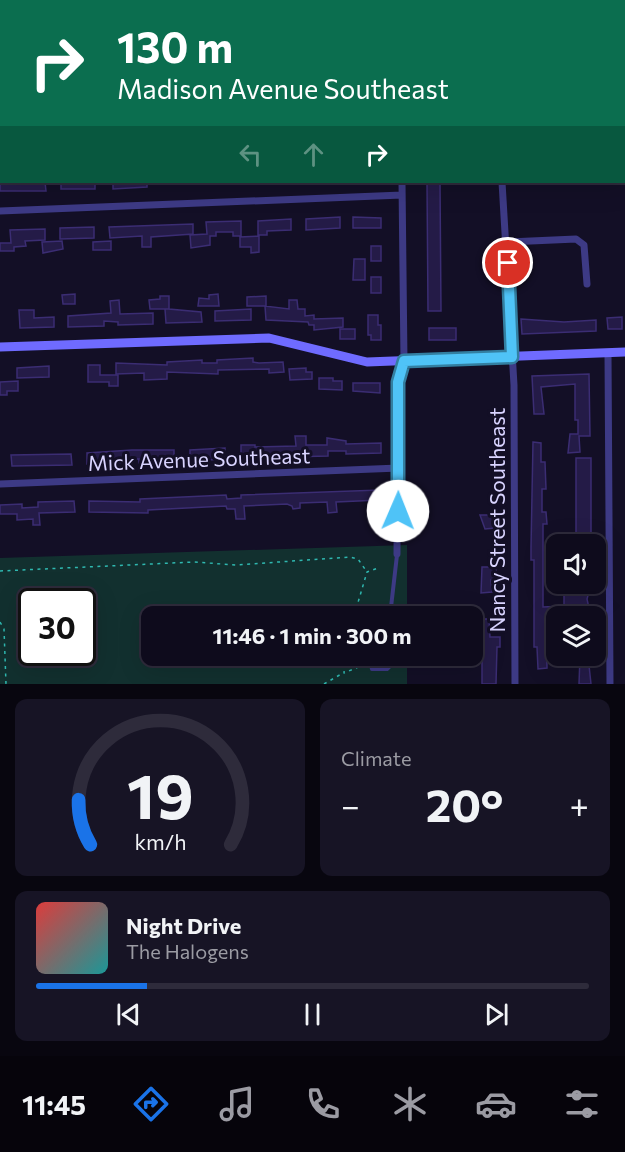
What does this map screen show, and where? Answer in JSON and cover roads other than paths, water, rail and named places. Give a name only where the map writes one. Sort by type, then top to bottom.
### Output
[{"type":"street","points":[[397,554],[398,382],[404,361],[402,183]]},
{"type":"street","name":"Nancy Street Southeast","points":[[502,183],[503,218],[508,242],[512,357],[515,684]]},
{"type":"street","points":[[0,211],[402,195]]},
{"type":"street","points":[[508,242],[576,239],[584,245],[587,284]]},
{"type":"street","points":[[0,347],[269,338],[368,362],[625,352]]},
{"type":"street","points":[[608,353],[610,684]]},
{"type":"street","name":"Mick Avenue Southeast","points":[[0,484],[399,468]]},
{"type":"lane","points":[[390,606],[397,554]]},
{"type":"lane","points":[[371,666],[372,669],[387,669],[390,666]]}]
